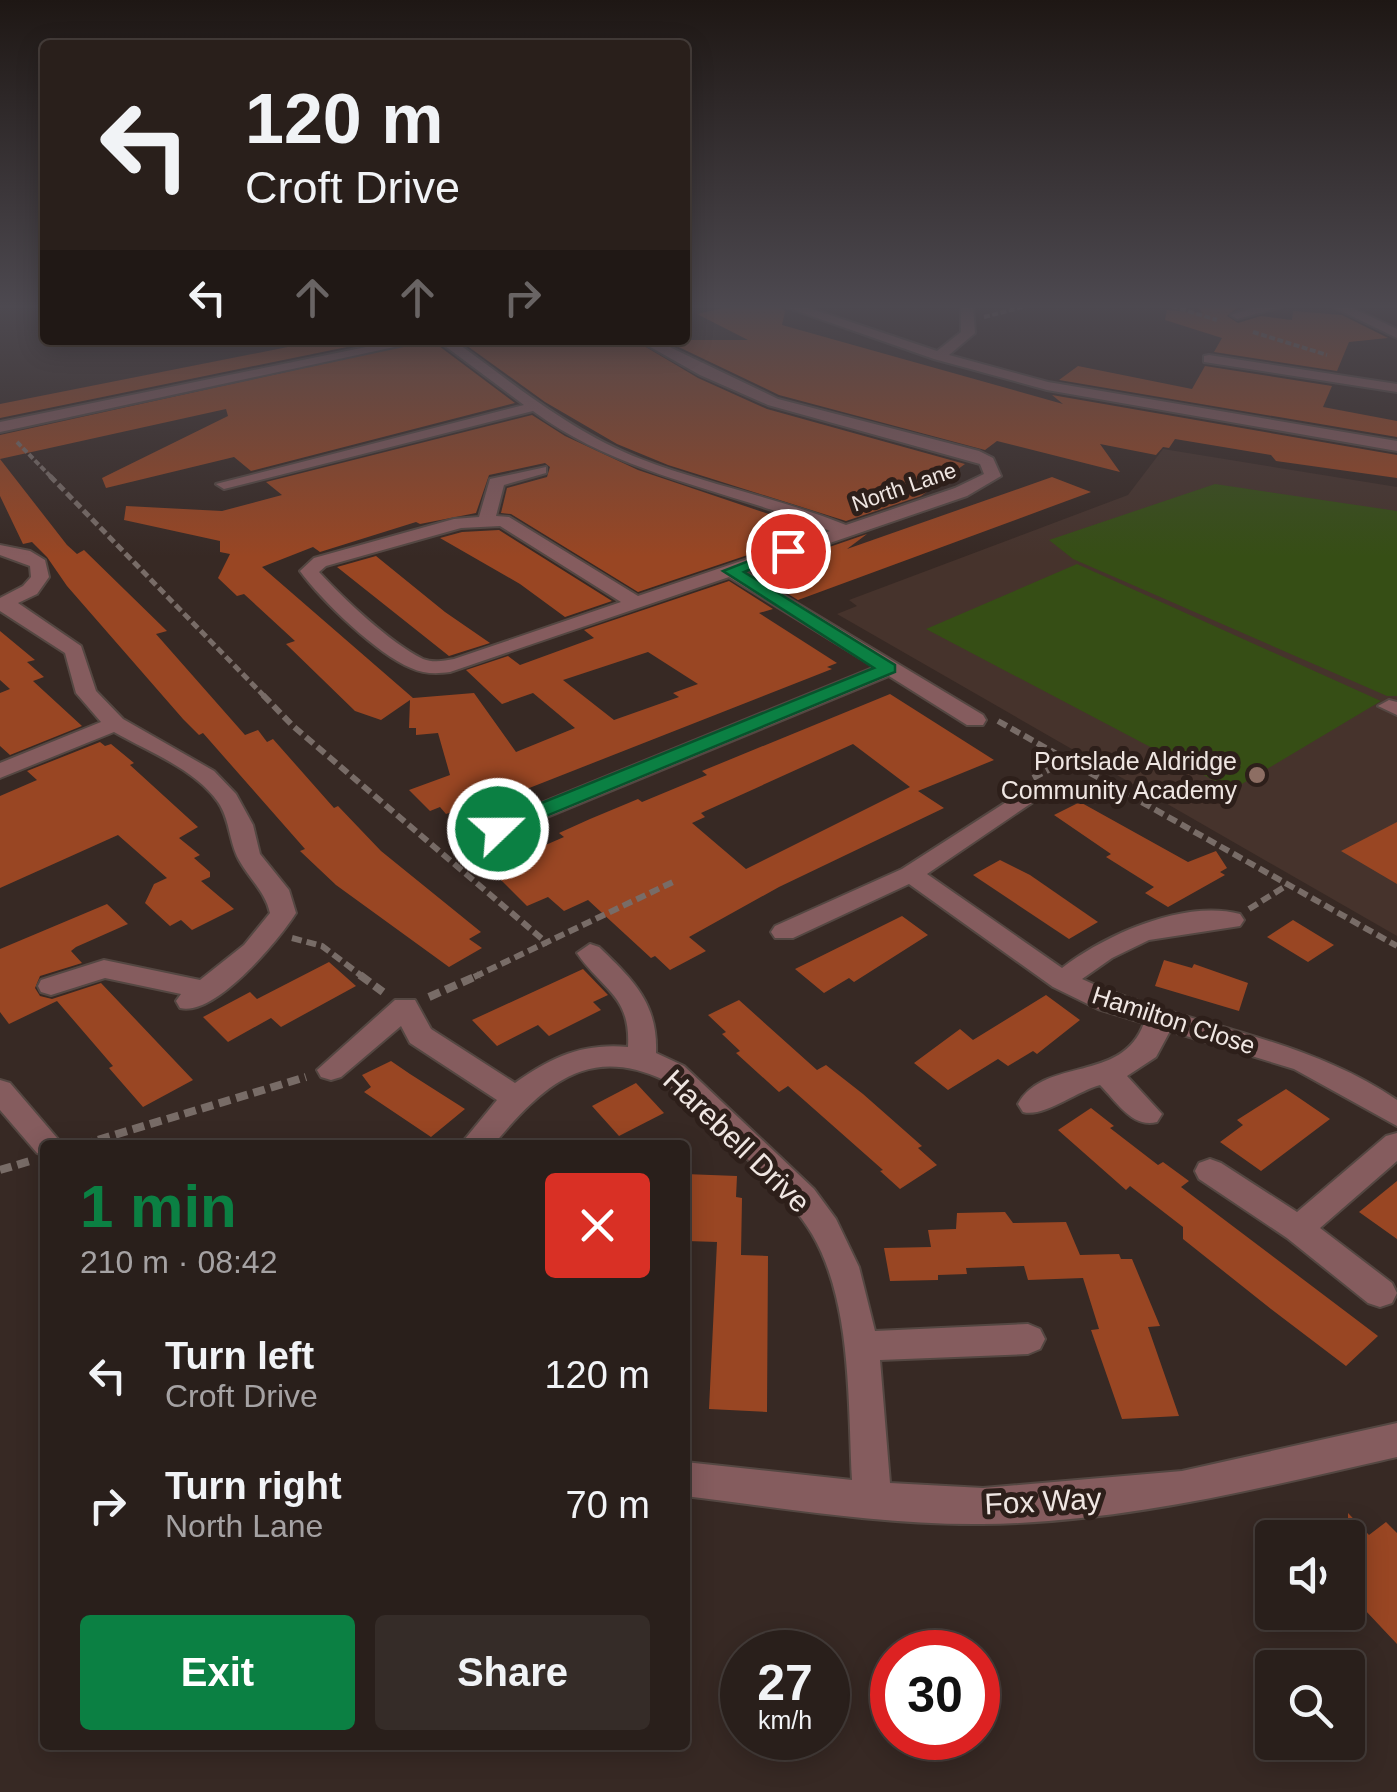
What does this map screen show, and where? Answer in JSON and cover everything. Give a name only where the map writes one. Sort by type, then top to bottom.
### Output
[{"type":"street","points":[[1,427],[181,390]]},
{"type":"street","points":[[510,390],[571,432],[636,463],[786,507],[845,531]]},
{"type":"street","name":"North Lane","points":[[487,520],[460,523],[329,560],[309,572],[409,659],[430,667],[462,663],[982,484],[993,476],[993,468],[973,454],[773,402],[745,390]]},
{"type":"street","points":[[1068,390],[1397,446]]},
{"type":"street","points":[[224,484],[533,407]]},
{"type":"street","points":[[540,470],[496,482],[487,520],[515,526],[636,604]]},
{"type":"street","points":[[0,550],[24,555],[38,564],[40,577],[30,590],[2,604]]},
{"type":"street","points":[[731,571],[975,720]]},
{"type":"street","points":[[2,604],[74,650],[86,693],[115,724],[206,776],[228,798],[241,824],[248,854],[259,873],[277,890],[283,913],[249,957],[197,996],[104,969],[51,986]]},
{"type":"street","points":[[498,829],[888,668]]},
{"type":"street","points":[[0,772],[115,724]]},
{"type":"street","points":[[784,932],[910,874],[1024,798]]},
{"type":"street","name":"Hamilton Close","points":[[910,874],[1062,981],[1160,1018],[1304,1062],[1361,1090],[1397,1115]]},
{"type":"street","points":[[1062,981],[1104,948],[1144,932],[1184,922],[1231,920]]},
{"type":"street","name":"Harebell Drive","points":[[590,953],[641,1008],[642,1058]]},
{"type":"street","points":[[331,1070],[405,1008],[420,1036],[516,1098]]},
{"type":"street","points":[[1033,1104],[1066,1084],[1108,1075],[1133,1063],[1152,1046],[1160,1018]]},
{"type":"street","name":"Harebell Drive","points":[[479,1140],[516,1098],[553,1071],[597,1054],[642,1058],[674,1073],[803,1198],[826,1228],[843,1267],[862,1346],[872,1500]]},
{"type":"street","points":[[1108,1075],[1147,1114]]},
{"type":"street","points":[[0,1091],[44,1140]]},
{"type":"street","points":[[1298,1229],[1397,1144]]},
{"type":"street","points":[[1210,1172],[1298,1229],[1380,1293]]},
{"type":"street","points":[[862,1346],[1028,1339]]},
{"type":"street","name":"Fox Way","points":[[690,1480],[872,1500],[983,1506],[1182,1489],[1397,1440]]},
{"type":"path","points":[[1,427],[293,726],[548,944]]},
{"type":"path","points":[[975,720],[986,715],[1069,759],[1397,946]]},
{"type":"path","points":[[1024,798],[1034,776],[1069,759]]},
{"type":"path","points":[[272,932],[322,946],[405,1008],[675,881]]},
{"type":"path","points":[[1231,920],[1289,884]]},
{"type":"path","points":[[98,1140],[331,1070]]},
{"type":"shaded area","name":"Portslade Aldridge Community Academy","points":[[1163,449],[1397,487],[1397,936],[837,614],[857,606],[849,600],[1128,495]]},
{"type":"green space","points":[[1215,484],[1397,511],[1397,696],[1387,696],[1073,559],[1049,540]]},
{"type":"green space","points":[[1077,564],[1381,701],[1232,790],[926,629]]},
{"type":"building","points":[[73,390],[139,390],[0,418],[0,404]]},
{"type":"building","points":[[206,390],[497,390],[515,403],[251,471],[234,457],[106,488],[102,478],[228,416],[226,409],[0,459],[0,435]]},
{"type":"building","points":[[528,390],[724,390],[767,409],[965,464],[921,496],[846,521],[668,465],[617,444]]},
{"type":"building","points":[[768,390],[1012,390],[1063,404],[1052,395],[1397,455],[1397,478],[1276,461],[1271,455],[1175,439],[1169,448],[1163,447],[1156,455],[1100,444],[1120,472],[997,441],[985,450]]},
{"type":"building","points":[[1116,390],[1330,390],[1323,407],[1397,421],[1397,437]]},
{"type":"building","points":[[532,415],[565,436],[638,470],[819,531],[638,592],[511,514],[501,513],[507,488],[547,477],[550,467],[545,463],[489,475],[476,513],[416,522],[320,552],[313,547],[262,567],[413,698],[474,693],[516,752],[575,728],[533,693],[502,704],[466,670],[508,656],[520,665],[594,638],[584,630],[729,581],[773,609],[759,613],[837,663],[827,667],[832,669],[514,794],[509,790],[446,814],[440,807],[430,811],[409,790],[450,775],[438,733],[416,735],[416,728],[409,728],[410,700],[381,720],[355,711],[286,644],[295,641],[244,594],[237,596],[218,578],[230,554],[220,552],[220,541],[124,520],[126,506],[222,511],[282,495],[266,482]],"holes":[[[648,652],[698,684],[673,693],[679,697],[614,720],[563,680]]]},
{"type":"building","points":[[0,459],[67,545],[77,554],[84,550],[167,631],[156,634],[245,735],[258,730],[267,742],[273,739],[334,808],[338,806],[381,851],[481,932],[469,939],[482,948],[449,967],[336,885],[300,851],[305,849],[203,733],[199,735],[183,719],[67,586],[47,557],[32,542],[23,544],[0,496]]},
{"type":"building","points":[[1052,477],[1091,492],[798,600],[754,573],[867,534],[847,549]]},
{"type":"building","points":[[499,530],[612,601],[565,617],[520,584],[440,538]]},
{"type":"building","points":[[376,556],[490,643],[449,656],[337,567]]},
{"type":"building","points":[[0,631],[35,660],[27,662],[44,677],[33,681],[82,726],[10,755],[0,746],[0,693],[10,689],[0,680]]},
{"type":"building","points":[[890,694],[994,760],[918,791],[944,808],[779,887],[689,937],[706,951],[670,970],[655,956],[651,958],[588,900],[564,911],[548,897],[527,906],[490,869],[564,837],[559,833],[590,819],[707,775],[702,771]],"holes":[[[853,744],[910,787],[746,869],[692,823],[705,817],[701,813]]]},
{"type":"building","points":[[100,742],[105,746],[111,744],[134,763],[130,765],[198,827],[179,838],[200,855],[194,858],[210,872],[210,877],[201,881],[234,909],[192,930],[181,920],[170,926],[145,903],[154,884],[167,878],[118,835],[0,888],[0,796],[37,780],[27,771]]},
{"type":"building","points":[[1080,802],[1188,862],[1216,851],[1227,868],[1220,872],[1225,875],[1168,907],[1145,893],[1154,887],[1106,857],[1111,854],[1054,815]]},
{"type":"building","points":[[1397,822],[1397,884],[1341,851]]},
{"type":"building","points":[[1000,860],[1030,875],[1098,922],[1069,939],[973,875]]},
{"type":"building","points":[[107,904],[128,924],[76,947],[71,951],[82,963],[40,976],[35,988],[40,996],[52,999],[101,983],[193,1080],[143,1107],[57,1001],[9,1024],[0,1012],[0,949]]},
{"type":"building","points":[[902,916],[928,935],[854,982],[849,978],[824,993],[795,969]]},
{"type":"building","points":[[1293,920],[1334,945],[1308,962],[1267,937]]},
{"type":"building","points":[[1164,960],[1192,968],[1194,964],[1248,983],[1239,1011],[1155,986]]},
{"type":"building","points":[[329,962],[356,986],[281,1027],[271,1018],[228,1042],[203,1017],[250,992],[257,999]]},
{"type":"building","points":[[583,969],[608,995],[593,1002],[601,1010],[549,1036],[538,1025],[497,1046],[472,1020]]},
{"type":"building","points":[[1046,995],[1080,1020],[1037,1054],[1033,1051],[1008,1066],[998,1059],[948,1090],[914,1063],[960,1029],[973,1040]]},
{"type":"building","points":[[739,1000],[817,1070],[826,1065],[863,1094],[922,1146],[918,1148],[937,1165],[900,1189],[788,1086],[779,1092],[736,1053],[740,1051],[708,1015]]},
{"type":"building","points":[[391,1061],[465,1109],[431,1137],[364,1092],[371,1087],[362,1075]]},
{"type":"building","points":[[636,1083],[664,1113],[619,1136],[592,1106]]},
{"type":"building","points":[[1286,1089],[1330,1119],[1261,1171],[1220,1142],[1243,1125],[1237,1120]]},
{"type":"building","points":[[1091,1108],[1158,1165],[1163,1162],[1189,1181],[1181,1187],[1378,1336],[1346,1366],[1271,1309],[1183,1239],[1183,1227],[1130,1186],[1126,1190],[1058,1130]]},
{"type":"building","points":[[690,1174],[737,1176],[736,1197],[742,1198],[741,1255],[768,1256],[767,1412],[709,1409],[717,1242],[690,1241]]},
{"type":"building","points":[[1397,1181],[1397,1239],[1359,1212]]},
{"type":"building","points":[[1005,1212],[1013,1223],[1066,1222],[1080,1255],[1119,1254],[1121,1259],[1132,1259],[1160,1326],[1148,1327],[1179,1416],[1122,1419],[1091,1330],[1099,1329],[1083,1278],[1028,1280],[1024,1266],[966,1268],[967,1274],[938,1275],[938,1280],[890,1281],[884,1248],[931,1247],[928,1230],[956,1229],[957,1213]]},
{"type":"building","points":[[1386,1522],[1397,1533],[1397,1644],[1365,1610],[1365,1531],[1369,1535]]},
{"type":"place","name":"Portslade Aldridge Community Academy","points":[[1257,775]]},
{"type":"route","points":[[498,829],[888,668],[731,571],[788,551]]}]
